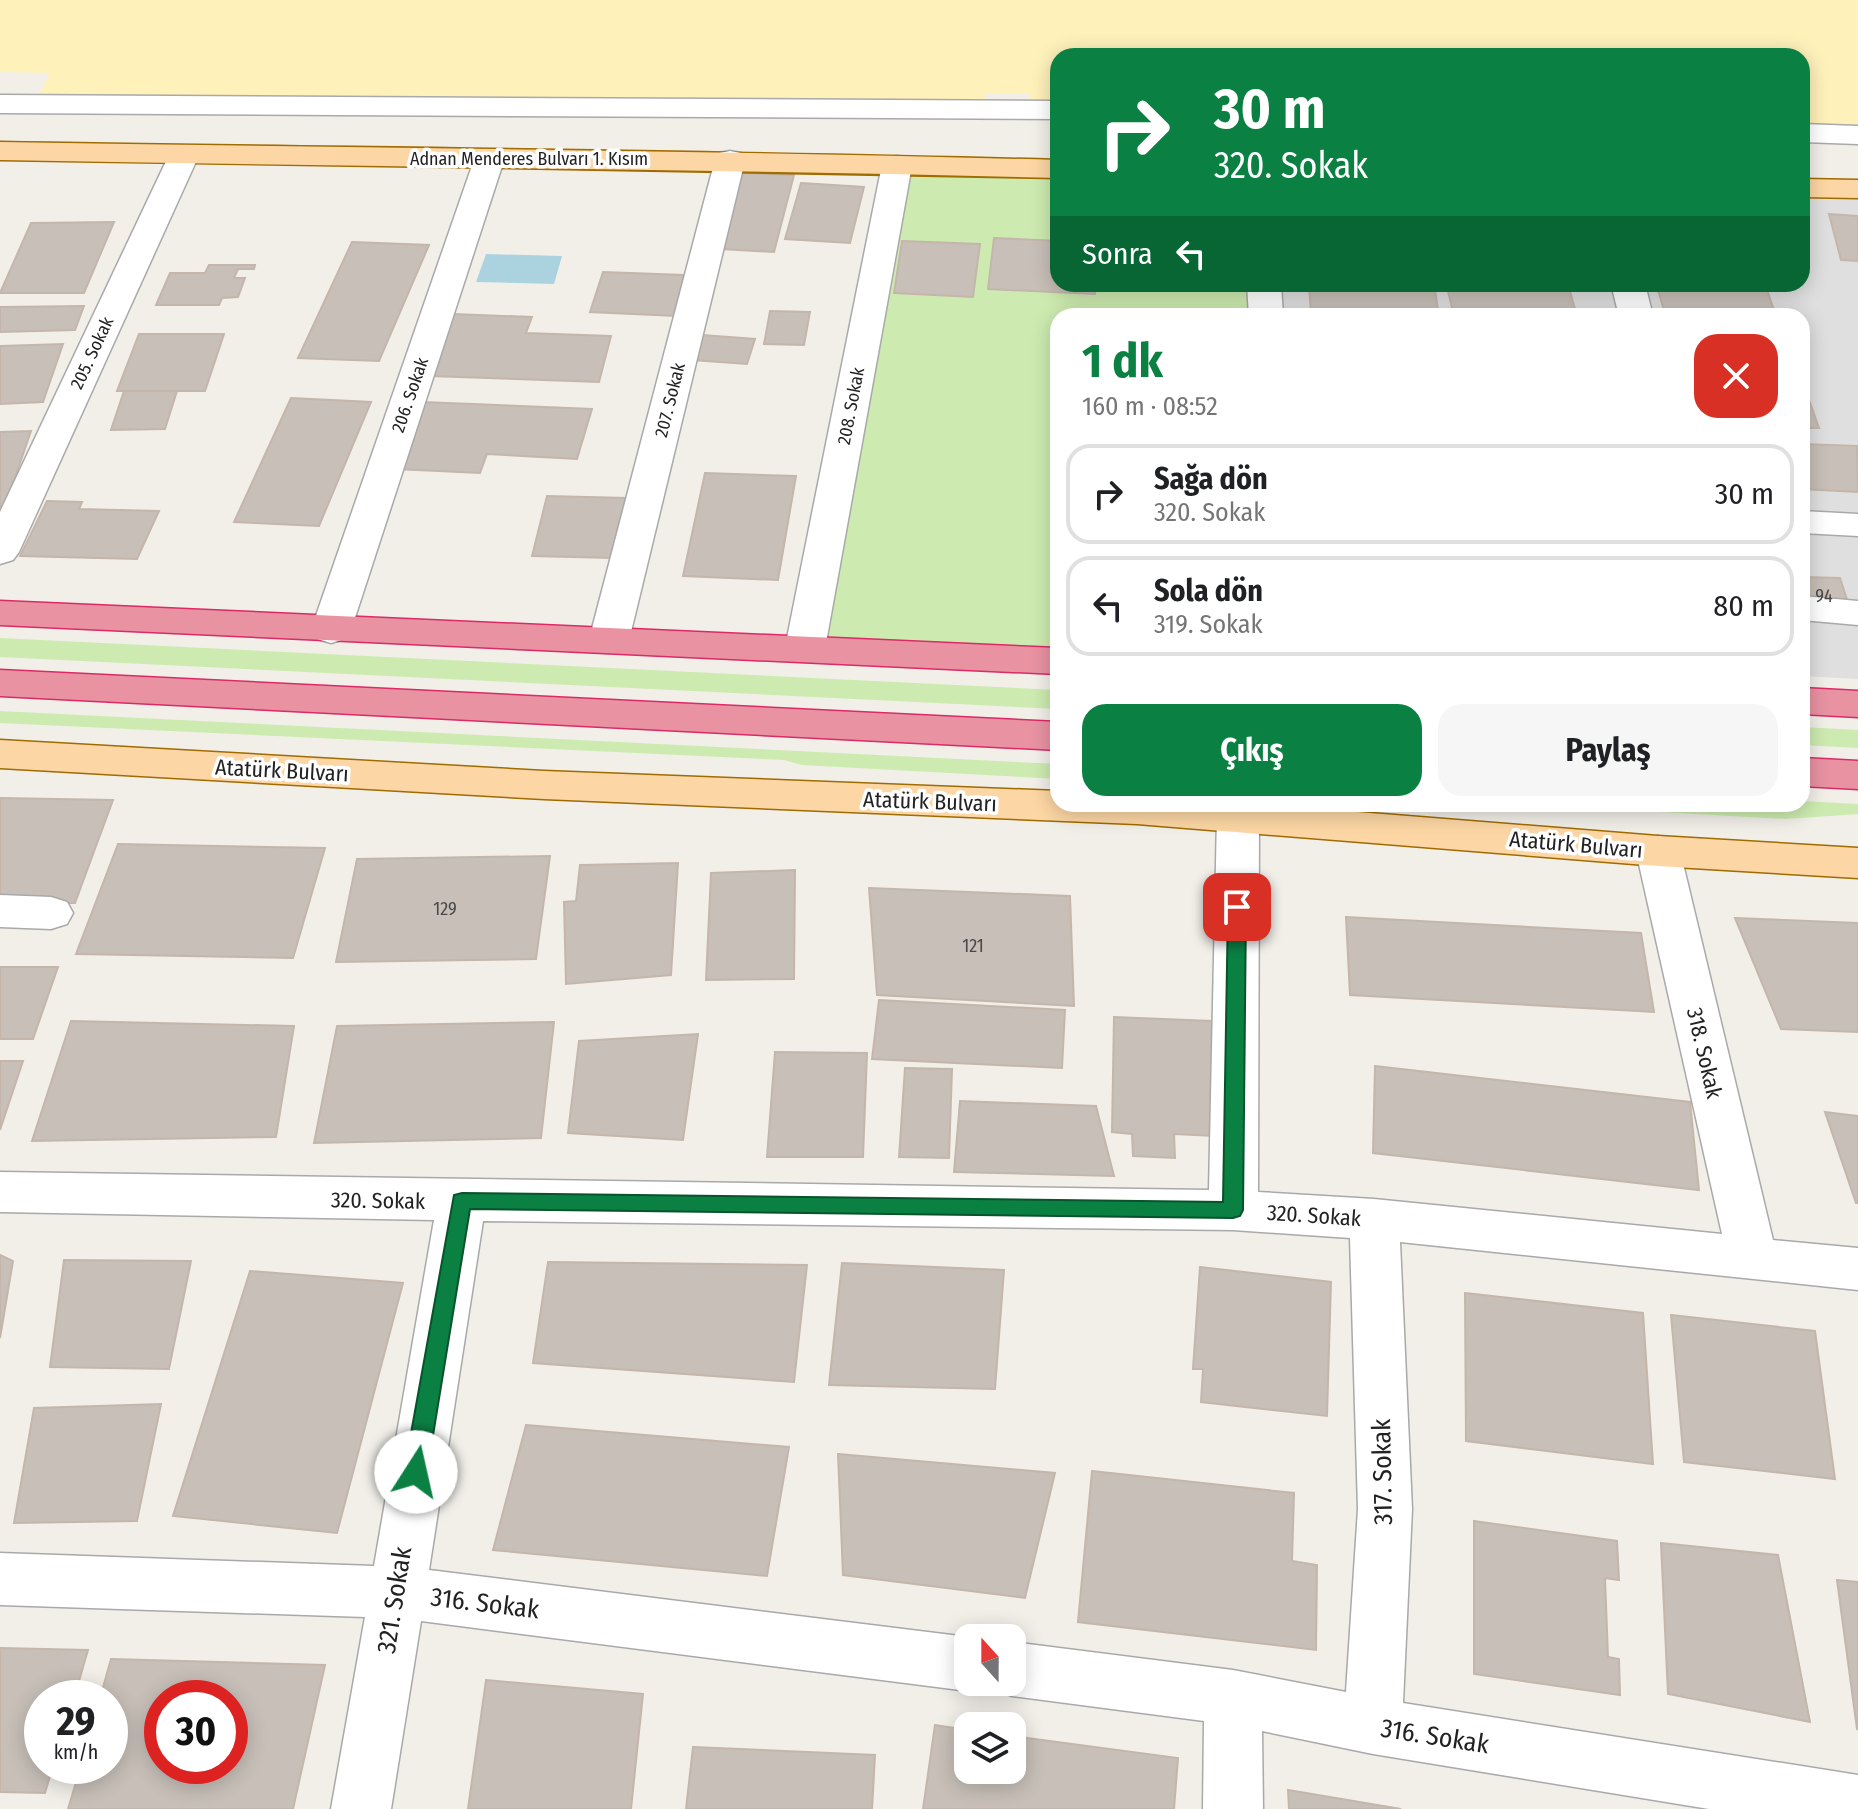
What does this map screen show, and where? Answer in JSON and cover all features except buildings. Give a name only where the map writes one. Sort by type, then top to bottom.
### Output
[{"type":"highway","points":[[0,613],[1050,661]]},
{"type":"highway","points":[[0,683],[1050,736]]},
{"type":"highway","points":[[1810,701],[1858,704]]},
{"type":"highway","points":[[1810,772],[1858,775]]},
{"type":"main road","name":"Adnan Menderes Bulvarı 1. Kısım","points":[[0,151],[489,160],[730,160],[1050,169]]},
{"type":"main road","points":[[1810,188],[1858,189]]},
{"type":"main road","name":"Atatürk Bulvarı","points":[[0,754],[544,785],[1050,804]]},
{"type":"main road","name":"Atatürk Bulvarı","points":[[1193,812],[1658,851],[1858,863]]},
{"type":"main road","points":[[1658,851],[1858,838]]},
{"type":"street","points":[[0,104],[1050,110]]},
{"type":"street","points":[[1810,133],[1858,135]]},
{"type":"street","name":"205. Sokak","points":[[0,552],[184,155]]},
{"type":"street","name":"206. Sokak","points":[[331,630],[489,160]]},
{"type":"street","name":"207. Sokak","points":[[609,640],[730,160]]},
{"type":"street","name":"208. Sokak","points":[[805,648],[897,165]]},
{"type":"street","points":[[1810,522],[1858,525]]},
{"type":"street","points":[[1810,609],[1858,613]]},
{"type":"street","points":[[1233,1210],[1238,816]]},
{"type":"street","name":"318. Sokak","points":[[1658,851],[1752,1256]]},
{"type":"street","points":[[0,911],[51,913]]},
{"type":"street","name":"320. Sokak","points":[[0,1192],[1233,1210],[1374,1219],[1858,1269]]},
{"type":"street","name":"321. Sokak","points":[[361,1809],[462,1201]]},
{"type":"street","name":"317. Sokak","points":[[1373,1726],[1385,1509],[1374,1219]]},
{"type":"street","name":"316. Sokak","points":[[0,1579],[395,1592],[954,1662]]},
{"type":"street","name":"316. Sokak","points":[[1026,1671],[1233,1697],[1373,1726],[1858,1804]]},
{"type":"street","points":[[1233,1697],[1233,1809]]},
{"type":"shaded area","points":[[1810,191],[1858,193],[1858,679],[1810,676],[1810,308],[1278,308],[1277,292],[1810,292]]},
{"type":"green space","points":[[897,165],[1050,169],[1050,292],[1264,292],[1266,308],[1050,308],[1050,661],[805,648]]},
{"type":"green space","points":[[0,638],[1050,690],[1050,709],[0,657]]},
{"type":"green space","points":[[0,711],[1050,764],[1050,779],[802,765],[784,760],[0,723]]},
{"type":"green space","points":[[1810,727],[1858,730],[1858,748],[1810,745]]},
{"type":"green space","points":[[1810,801],[1858,804],[1858,814],[1786,819],[1660,812],[1810,812]]},
{"type":"sand","points":[[0,0],[1858,0],[1858,129],[1810,126],[1810,48],[1050,48],[1050,101],[1029,100],[1029,94],[986,94],[985,104],[39,95],[50,73],[0,72]]},
{"type":"water","points":[[486,254],[562,256],[554,284],[476,282]]},
{"type":"route","points":[[416,1472],[462,1201],[1233,1210],[1237,907]]}]
